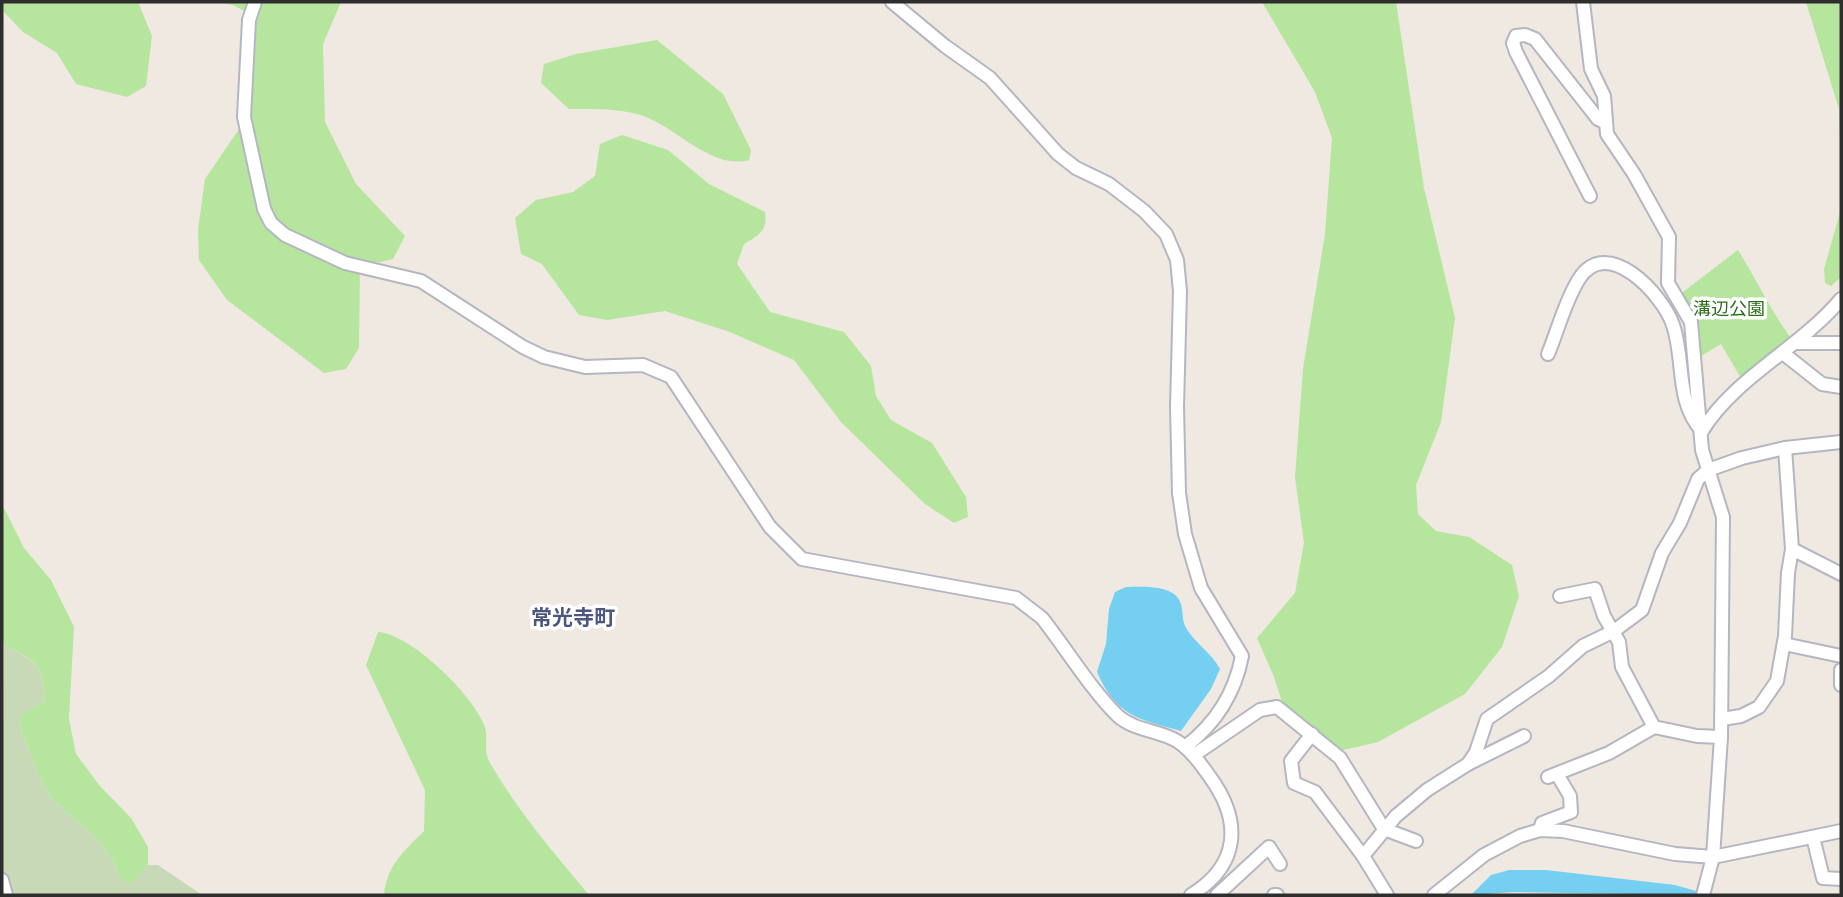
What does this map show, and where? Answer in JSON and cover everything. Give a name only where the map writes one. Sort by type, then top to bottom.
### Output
[{"type":"street","points":[[255,2],[249,20],[244,117],[264,209],[271,223],[285,235],[345,264],[421,281],[523,347],[544,357],[585,367],[643,365],[671,377],[770,527],[802,559],[1016,598],[1042,618],[1119,716],[1190,751],[1221,792],[1233,821],[1231,839],[1220,869],[1212,880],[1191,895]]},
{"type":"street","points":[[892,2],[945,46],[990,78],[1058,154],[1076,168],[1109,184],[1144,211],[1166,234],[1177,260],[1180,291],[1177,407],[1179,493],[1185,534],[1201,588],[1242,656],[1238,675],[1226,701],[1190,751]]},
{"type":"street","points":[[1583,2],[1591,69],[1604,96],[1606,123],[1612,144],[1634,174],[1669,237],[1668,283],[1691,322],[1702,450],[1723,517],[1721,737],[1713,857],[1704,889]]},
{"type":"street","points":[[1590,196],[1516,52],[1513,43],[1516,36],[1525,34],[1535,39],[1598,118],[1606,123]]},
{"type":"street","points":[[1548,354],[1579,279],[1589,268],[1606,264],[1623,265],[1638,275],[1672,322],[1690,418],[1702,431]]},
{"type":"street","points":[[1702,431],[1728,397],[1822,322],[1841,299]]},
{"type":"street","points":[[1797,343],[1841,343]]},
{"type":"street","points":[[1784,354],[1822,384],[1841,387]]},
{"type":"street","points":[[1468,764],[1476,752],[1487,719],[1549,676],[1584,646],[1614,631],[1642,610],[1662,553],[1680,523],[1698,479],[1708,471],[1742,458],[1785,448],[1841,442]]},
{"type":"street","points":[[1721,719],[1741,716],[1759,707],[1777,681],[1784,644],[1792,549],[1785,448]]},
{"type":"street","points":[[1792,549],[1840,571]]},
{"type":"street","points":[[1560,596],[1595,589],[1604,616],[1619,642],[1622,667],[1654,727]]},
{"type":"street","points":[[1784,644],[1841,656]]},
{"type":"street","points":[[1841,670],[1841,685]]},
{"type":"street","points":[[1190,751],[1269,706],[1277,707],[1340,758],[1384,829],[1416,841]]},
{"type":"street","points":[[1540,830],[1542,823],[1548,819],[1571,812],[1570,796],[1552,775],[1609,752],[1654,727],[1697,736],[1721,737]]},
{"type":"street","points":[[1312,734],[1291,761],[1294,783],[1315,792],[1363,856],[1387,895]]},
{"type":"street","points":[[1363,856],[1384,829],[1427,790],[1468,764],[1524,736]]},
{"type":"street","points":[[1434,895],[1484,855],[1540,830],[1563,831],[1675,854],[1713,857],[1841,831]]},
{"type":"street","points":[[1813,837],[1823,878],[1841,879]]},
{"type":"street","points":[[1217,895],[1269,847],[1280,864]]},
{"type":"street","points":[[2,880],[6,895]]},
{"type":"green space","points":[[2,2],[138,2],[152,36],[146,86],[127,97],[76,84],[57,53],[23,32],[2,10]]},
{"type":"green space","points":[[214,2],[341,2],[323,44],[325,122],[356,184],[405,236],[393,259],[360,267],[359,348],[346,369],[324,373],[227,300],[199,260],[198,230],[205,179],[252,110],[256,17],[233,5]]},
{"type":"green space","points":[[1262,2],[1396,2],[1424,188],[1455,318],[1441,422],[1416,485],[1418,514],[1436,531],[1469,537],[1512,565],[1519,596],[1502,647],[1465,694],[1378,742],[1339,751],[1283,705],[1257,638],[1295,593],[1304,543],[1295,477],[1303,369],[1325,234],[1332,138],[1315,92]]},
{"type":"green space","points":[[1806,2],[1841,2],[1841,170],[1839,109]]},
{"type":"green space","points":[[657,40],[723,94],[751,150],[749,160],[736,162],[709,154],[658,123],[637,114],[569,109],[541,83],[544,64],[576,54]]},
{"type":"green space","points":[[622,135],[668,150],[709,184],[765,212],[764,228],[744,244],[737,264],[770,312],[844,332],[871,366],[876,396],[891,420],[932,443],[966,497],[968,517],[954,523],[925,504],[841,422],[794,360],[730,332],[665,311],[607,320],[579,315],[542,264],[521,254],[515,218],[536,200],[573,192],[595,176],[600,144]]},
{"type":"green space","points":[[1841,209],[1841,277],[1831,286],[1825,283],[1824,269]]},
{"type":"green space","name":"溝辺公園","points":[[1738,250],[1790,337],[1770,360],[1742,380],[1721,344],[1698,358],[1679,295]]},
{"type":"green space","points":[[2,504],[24,548],[51,580],[74,627],[69,719],[76,754],[99,785],[131,818],[148,847],[148,865],[130,885],[119,877],[109,854],[101,844],[50,795],[23,737],[20,716],[45,700],[44,687],[35,664],[2,644]]},
{"type":"green space","points":[[378,632],[392,635],[423,654],[454,682],[467,698],[484,725],[487,757],[500,779],[536,830],[589,895],[384,895],[393,867],[403,852],[424,831],[425,790],[366,665]]},
{"type":"green space","points":[[4,645],[30,660],[42,678],[45,700],[20,716],[20,722],[25,742],[50,795],[101,844],[115,865],[119,877],[130,885],[148,865],[158,865],[202,895],[10,895],[2,866]]},
{"type":"water","points":[[1126,587],[1157,588],[1178,598],[1185,626],[1220,669],[1211,689],[1181,731],[1152,723],[1120,706],[1112,698],[1097,672],[1106,644],[1109,609],[1115,592]]},
{"type":"water","points":[[1509,870],[1546,870],[1675,885],[1710,895],[1514,892],[1471,895],[1491,875]]},
{"type":"district","name":"常光寺町","points":[[573,618]]}]
